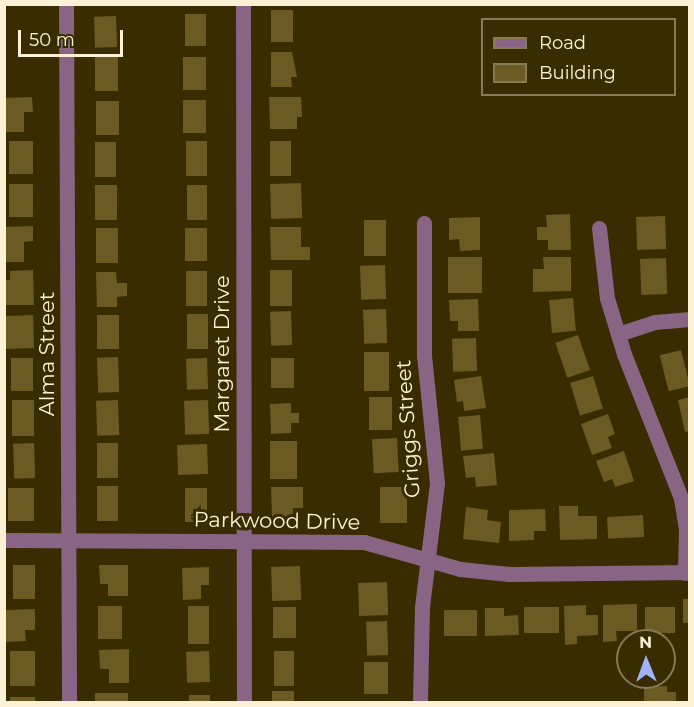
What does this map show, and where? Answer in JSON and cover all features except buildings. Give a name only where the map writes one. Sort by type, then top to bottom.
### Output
[{"type":"street","name":"Alma Street","points":[[66,4],[69,702]]},
{"type":"street","name":"Margaret Drive","points":[[243,4],[244,702]]},
{"type":"street","name":"Griggs Street","points":[[420,702],[422,607],[437,483],[424,356],[424,224]]},
{"type":"street","points":[[599,228],[607,298],[618,334],[681,498],[686,529],[687,573]]},
{"type":"street","points":[[618,334],[655,322],[690,319]]},
{"type":"street","name":"Parkwood Drive","points":[[4,540],[364,542],[428,562],[509,574],[687,573]]}]
